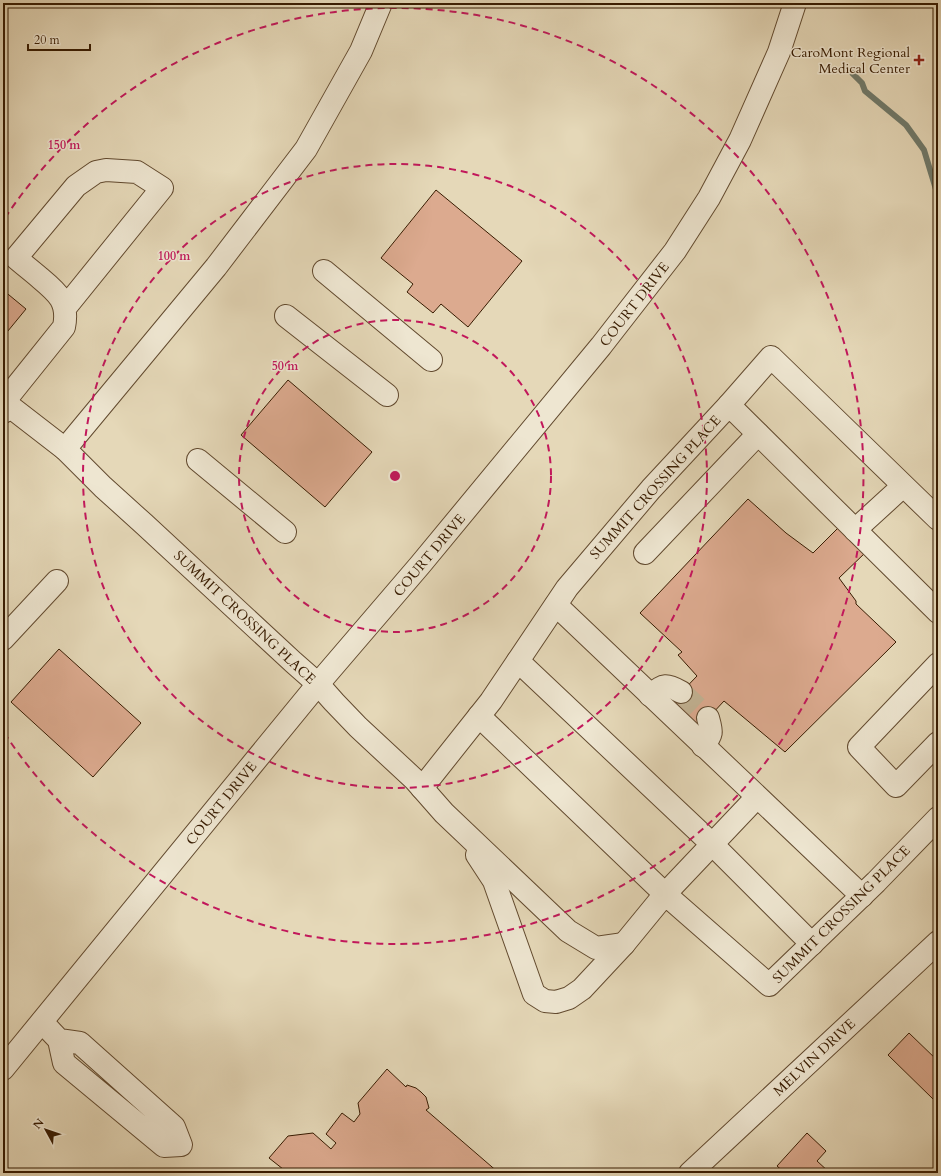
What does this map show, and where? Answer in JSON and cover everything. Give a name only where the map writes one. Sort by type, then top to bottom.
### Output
[{"type":"street","points":[[65,449],[216,267],[306,149],[361,51],[381,3]]},
{"type":"street","name":"COURT DRIVE","points":[[3,1069],[318,684],[420,565],[586,365],[675,251],[709,198],[740,140],[779,52],[795,3]]},
{"type":"street","points":[[3,403],[64,327],[66,317],[62,299],[56,290],[16,258],[76,186],[96,172],[106,170],[136,172],[162,188],[65,308]]},
{"type":"street","points":[[324,271],[431,360]]},
{"type":"street","points":[[286,316],[387,395]]},
{"type":"street","points":[[729,405],[771,357],[938,519]]},
{"type":"street","name":"SUMMIT CROSSING PLACE","points":[[422,788],[491,701],[568,588],[651,488],[729,405],[938,612]]},
{"type":"street","name":"SUMMIT CROSSING PLACE","points":[[3,412],[12,408],[65,449],[103,487],[318,684],[358,727],[422,788],[444,813],[568,931],[596,948],[624,944]]},
{"type":"street","points":[[645,553],[758,434]]},
{"type":"street","points":[[198,460],[285,532]]},
{"type":"street","points":[[855,530],[904,486]]},
{"type":"street","points":[[3,639],[56,581]]},
{"type":"street","points":[[556,605],[862,896]]},
{"type":"street","points":[[518,661],[712,844],[812,944]]},
{"type":"street","points":[[938,664],[859,747],[896,786],[938,743]]},
{"type":"street","points":[[650,695],[662,687],[671,686],[681,692]]},
{"type":"street","points":[[479,716],[665,894],[757,797]]},
{"type":"street","points":[[704,746],[709,740],[712,731],[708,718]]},
{"type":"street","name":"SUMMIT CROSSING PLACE","points":[[459,826],[494,881],[534,994],[545,1001],[556,1002],[569,998],[582,989],[624,944],[665,894],[769,985],[862,896],[938,818]]},
{"type":"street","name":"MELVIN DRIVE","points":[[690,1173],[936,946]]},
{"type":"street","points":[[42,1022],[59,1040],[64,1063],[164,1146],[181,1146],[174,1127],[80,1043],[59,1040]]},
{"type":"building","points":[[436,190],[522,261],[468,327],[441,304],[433,313],[407,292],[413,284],[381,258]]},
{"type":"building","points":[[3,290],[26,309],[3,337]]},
{"type":"building","points":[[288,380],[372,452],[325,507],[241,435]]},
{"type":"building","points":[[748,499],[786,533],[813,553],[839,527],[866,552],[839,578],[856,601],[856,604],[896,642],[785,752],[724,701],[699,728],[671,703],[697,676],[678,655],[682,652],[640,613]]},
{"type":"building","points":[[59,649],[141,723],[93,777],[11,702]]},
{"type":"building","points":[[909,1033],[938,1061],[938,1093],[933,1099],[888,1055]]},
{"type":"building","points":[[387,1069],[406,1087],[407,1085],[416,1088],[421,1092],[426,1097],[429,1108],[426,1110],[499,1173],[288,1173],[269,1158],[288,1136],[313,1133],[331,1149],[336,1143],[326,1134],[342,1113],[354,1122],[360,1114],[358,1103]]},
{"type":"building","points":[[807,1133],[826,1151],[817,1161],[829,1172],[785,1173],[777,1166]]},
{"type":"waterway","points":[[852,73],[862,83],[865,91],[906,125],[924,150],[938,196]]},
{"type":"tunnel","points":[[681,692],[708,718]]},
{"type":"place","name":"CaroMont Regional Medical Center","points":[[919,60]]}]
